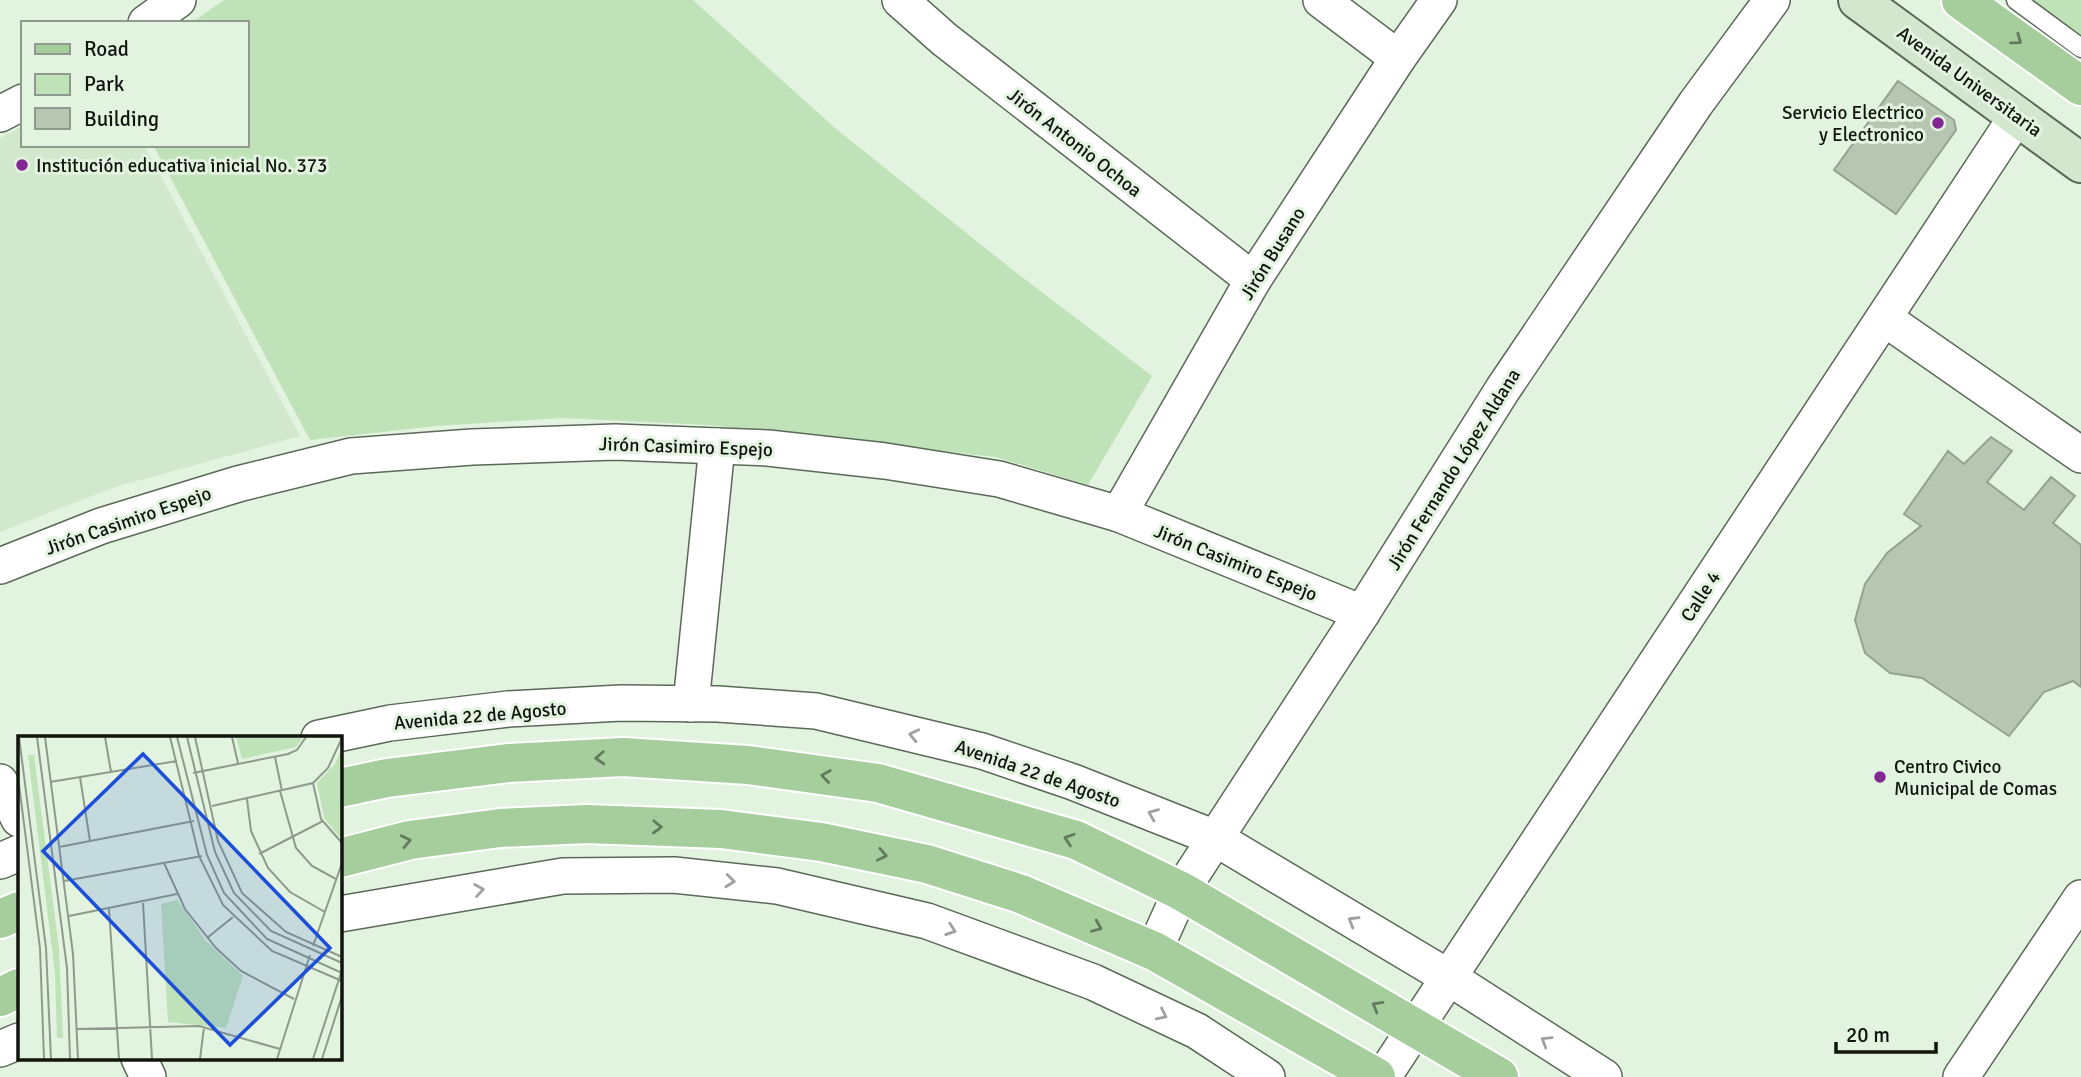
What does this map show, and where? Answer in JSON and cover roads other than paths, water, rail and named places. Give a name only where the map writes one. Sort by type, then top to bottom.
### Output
[{"type":"main road","points":[[1961,0],[2081,86]]},
{"type":"main road","points":[[341,788],[387,778],[508,763],[623,757],[748,765],[878,783],[1076,841],[1181,891],[1499,1077]]},
{"type":"main road","points":[[341,858],[410,840],[500,828],[587,824],[721,829],[821,842],[928,864],[1021,894],[1154,951],[1376,1077]]},
{"type":"main road","points":[[0,919],[18,911]]},
{"type":"main road","points":[[0,997],[18,988]]},
{"type":"street","points":[[149,21],[178,0]]},
{"type":"street","name":"Jirón Antonio Ochoa","points":[[900,0],[944,39],[1253,281]]},
{"type":"street","points":[[1321,0],[1398,58]]},
{"type":"street","name":"Jirón Busano","points":[[1119,514],[1253,281],[1398,58],[1439,0]]},
{"type":"street","name":"Jirón Fernando López Aldana","points":[[1154,951],[1181,891],[1362,613],[1511,377],[1696,103],[1772,0]]},
{"type":"street","name":"Avenida Universitaria","points":[[1858,0],[2081,163]]},
{"type":"street","points":[[0,114],[21,103]]},
{"type":"street","name":"Calle 4","points":[[1383,1077],[2017,116]]},
{"type":"street","points":[[1884,318],[2081,455]]},
{"type":"street","name":"Jirón Casimiro Espejo","points":[[0,566],[101,526],[238,484],[351,456],[472,447],[615,442],[768,448],[885,461],[999,479],[1119,514],[1362,613]]},
{"type":"street","points":[[691,704],[717,446]]},
{"type":"street","name":"Avenida 22 de Agosto","points":[[324,736],[390,723],[508,709],[621,703],[718,704],[816,712],[982,751],[1073,782],[1215,838],[1448,977],[1604,1077]]},
{"type":"street","points":[[0,782],[18,817]]},
{"type":"street","points":[[0,861],[18,853]]},
{"type":"street","points":[[341,915],[563,876],[674,875],[778,886],[927,921],[1093,982],[1197,1031],[1267,1077]]},
{"type":"street","points":[[1961,1077],[2081,898]]},
{"type":"street","points":[[0,1049],[18,1041]]},
{"type":"street","points":[[140,1060],[148,1077]]},
{"type":"lane","points":[[2016,0],[2081,48]]},
{"type":"place","name":"Servicio Electrico y Electronico","points":[[1938,123]]},
{"type":"place","name":"Institución educativa inicial No. 373","points":[[22,165]]},
{"type":"place","name":"Centro Civico Municipal de Comas","points":[[1880,777]]}]
